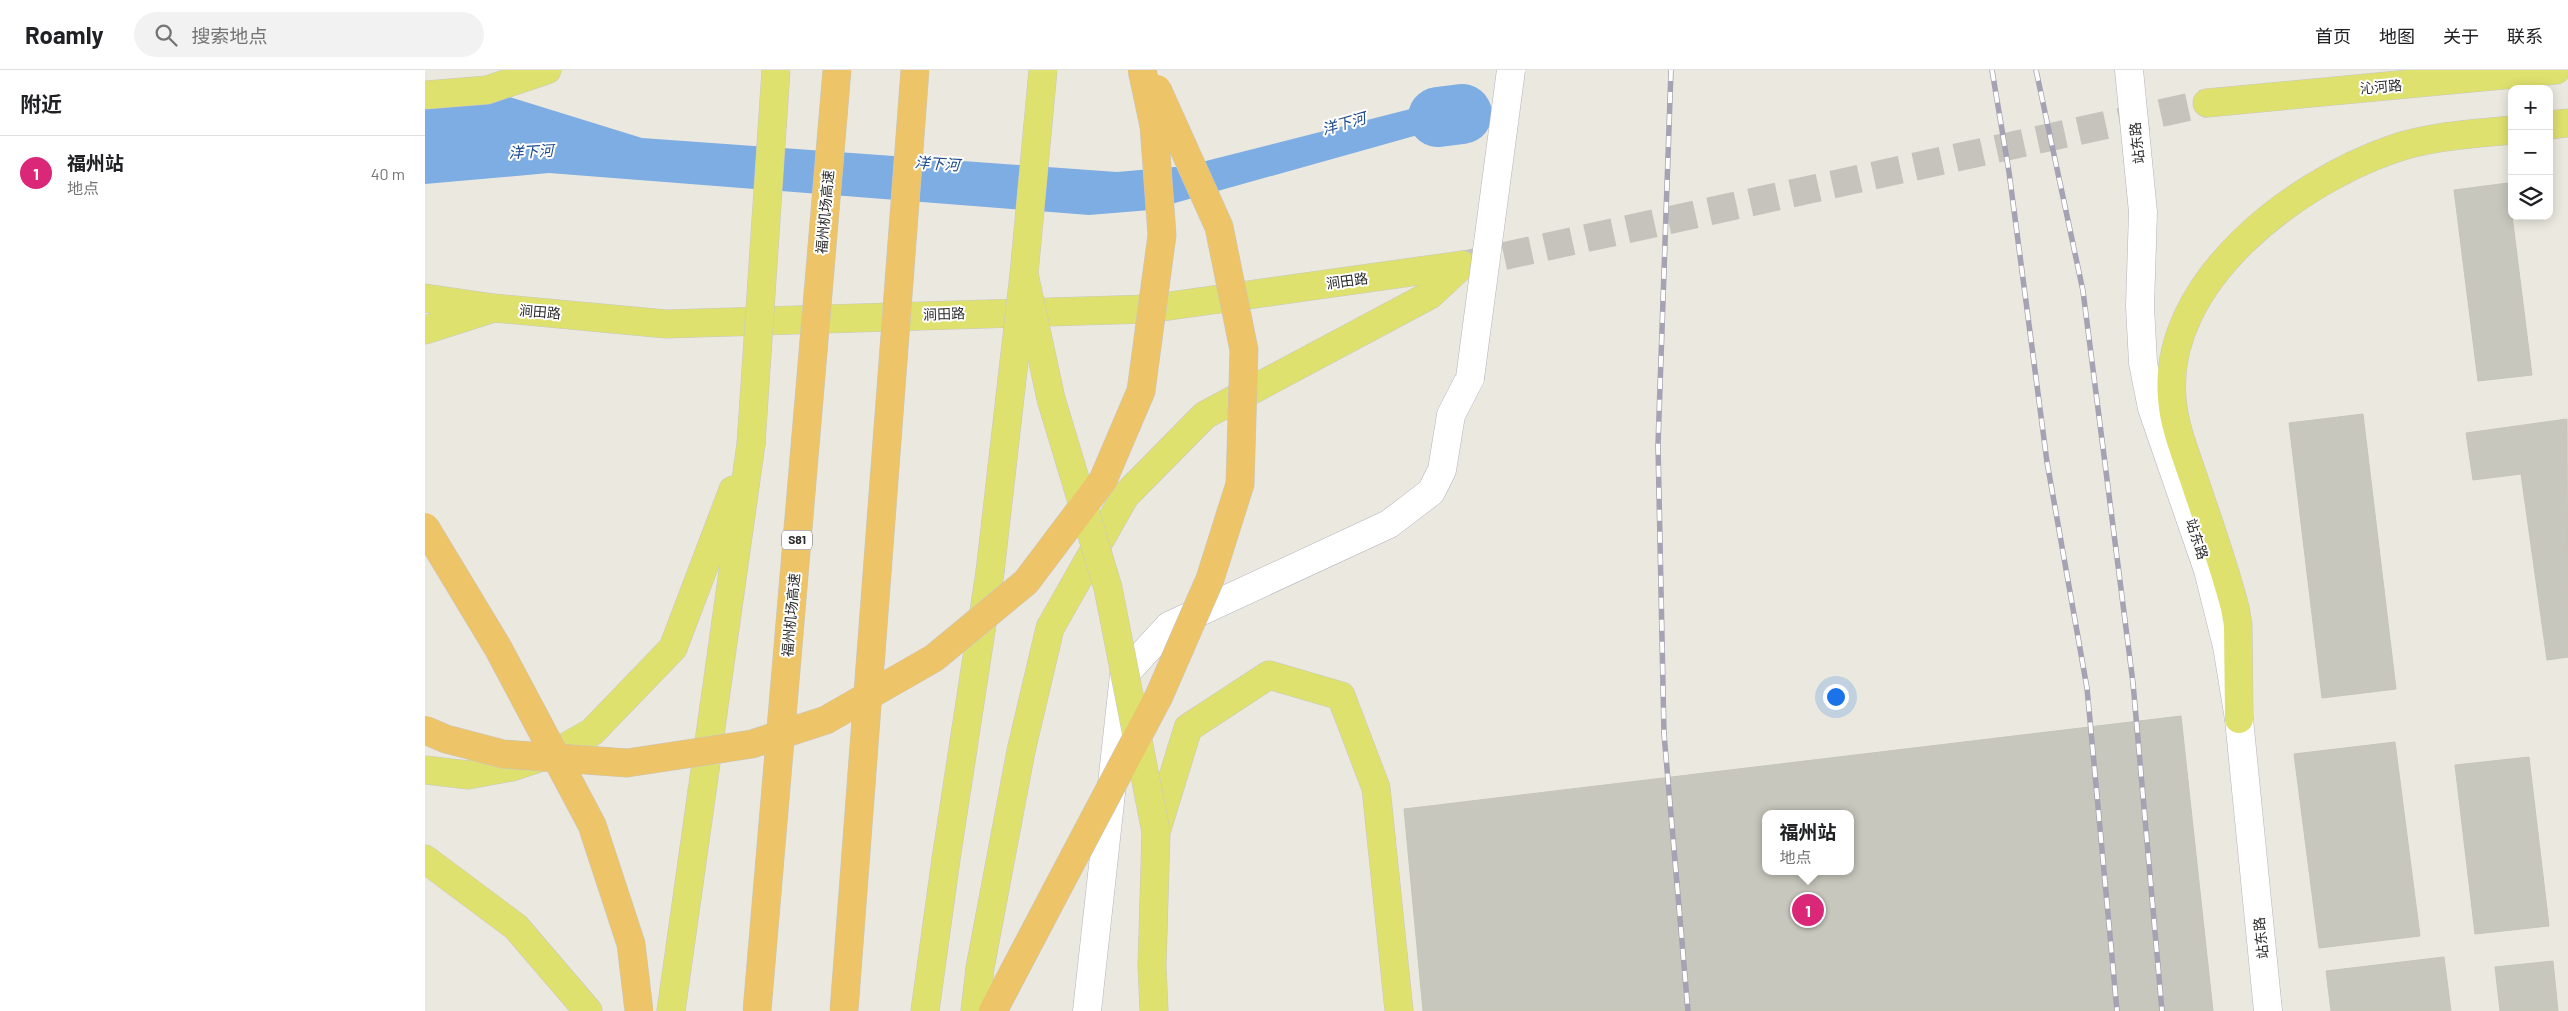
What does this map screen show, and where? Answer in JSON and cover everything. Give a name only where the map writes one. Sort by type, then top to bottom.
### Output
[{"type":"highway","name":"福州机场高速","points":[[757,1011],[837,70]]},
{"type":"highway","points":[[844,1011],[915,70]]},
{"type":"highway","points":[[425,730],[446,739],[503,754],[627,763],[752,744],[826,720],[934,658],[1026,582],[1103,480],[1141,391],[1162,235],[1154,126],[1142,70]]},
{"type":"highway","points":[[993,1011],[1159,696],[1210,579],[1240,484],[1244,350],[1219,227],[1160,93],[1142,70]]},
{"type":"highway","points":[[425,527],[498,648],[592,825],[631,944],[639,1011]]},
{"type":"main road","points":[[425,95],[487,90],[547,70]]},
{"type":"main road","points":[[671,1011],[751,444],[776,70]]},
{"type":"main road","points":[[925,1011],[945,859],[990,572],[1024,274],[1043,70]]},
{"type":"main road","name":"沁河路","points":[[2207,103],[2556,70]]},
{"type":"main road","points":[[2553,125],[2568,123]]},
{"type":"main road","points":[[2239,719],[2238,625],[2235,608],[2180,435],[2172,398],[2174,351],[2195,301],[2221,264],[2241,243],[2299,197],[2349,168],[2417,142],[2508,131]]},
{"type":"main road","name":"涧田路","points":[[425,298],[494,308],[665,324],[1148,309],[1461,265],[1430,296],[1205,415],[1125,496],[1050,628],[1021,752],[980,968],[975,1011]]},
{"type":"main road","points":[[1024,274],[1051,399],[1108,588],[1156,832],[1152,966],[1154,1011]]},
{"type":"main road","points":[[425,330],[494,308]]},
{"type":"main road","points":[[425,770],[468,775],[512,767],[557,752],[592,732],[607,718],[673,648],[751,444]]},
{"type":"main road","points":[[1156,832],[1187,728],[1269,675],[1341,696],[1376,788],[1399,1011]]},
{"type":"main road","points":[[425,859],[516,928],[588,1011]]},
{"type":"street","points":[[1087,1011],[1124,676],[1169,626],[1389,524],[1431,492],[1442,470],[1451,415],[1470,378],[1511,70]]},
{"type":"street","name":"站东路","points":[[2129,70],[2143,204],[2144,235],[2140,306],[2143,363],[2153,408],[2218,608],[2227,646],[2239,719],[2268,1011]]},
{"type":"water","name":"洋下河","points":[[487,90],[642,138],[1117,172],[1186,166],[1426,105],[1438,117],[1436,126],[1432,131],[1150,210],[1089,215],[549,173],[425,184],[425,104]]},
{"type":"building","points":[[2508,183],[2508,220],[2513,220],[2532,375],[2478,381],[2454,190]]},
{"type":"building","points":[[2363,414],[2396,689],[2322,698],[2289,423]]},
{"type":"building","points":[[2567,419],[2568,657],[2547,660],[2521,474],[2473,480],[2466,433]]},
{"type":"building","points":[[2181,716],[2213,1011],[1423,1011],[1404,809]]},
{"type":"building","points":[[2395,742],[2420,936],[2319,948],[2294,754]]},
{"type":"building","points":[[2529,757],[2549,926],[2475,934],[2455,765]]},
{"type":"building","points":[[2444,957],[2451,1011],[2331,1011],[2326,971]]},
{"type":"building","points":[[2553,961],[2558,1011],[2500,1011],[2495,967]]},
{"type":"waterway","points":[[1438,117],[1462,114]]},
{"type":"tunnel","points":[[1463,265],[2207,103]]},
{"type":"railway","points":[[1671,70],[1658,445],[1664,734],[1688,1011]]},
{"type":"railway","points":[[1992,70],[2009,172],[2047,462],[2087,688],[2117,1011]]},
{"type":"railway","points":[[2036,70],[2083,291],[2133,683],[2162,1011]]},
{"type":"place","name":"福州站","points":[[1808,910]]}]
